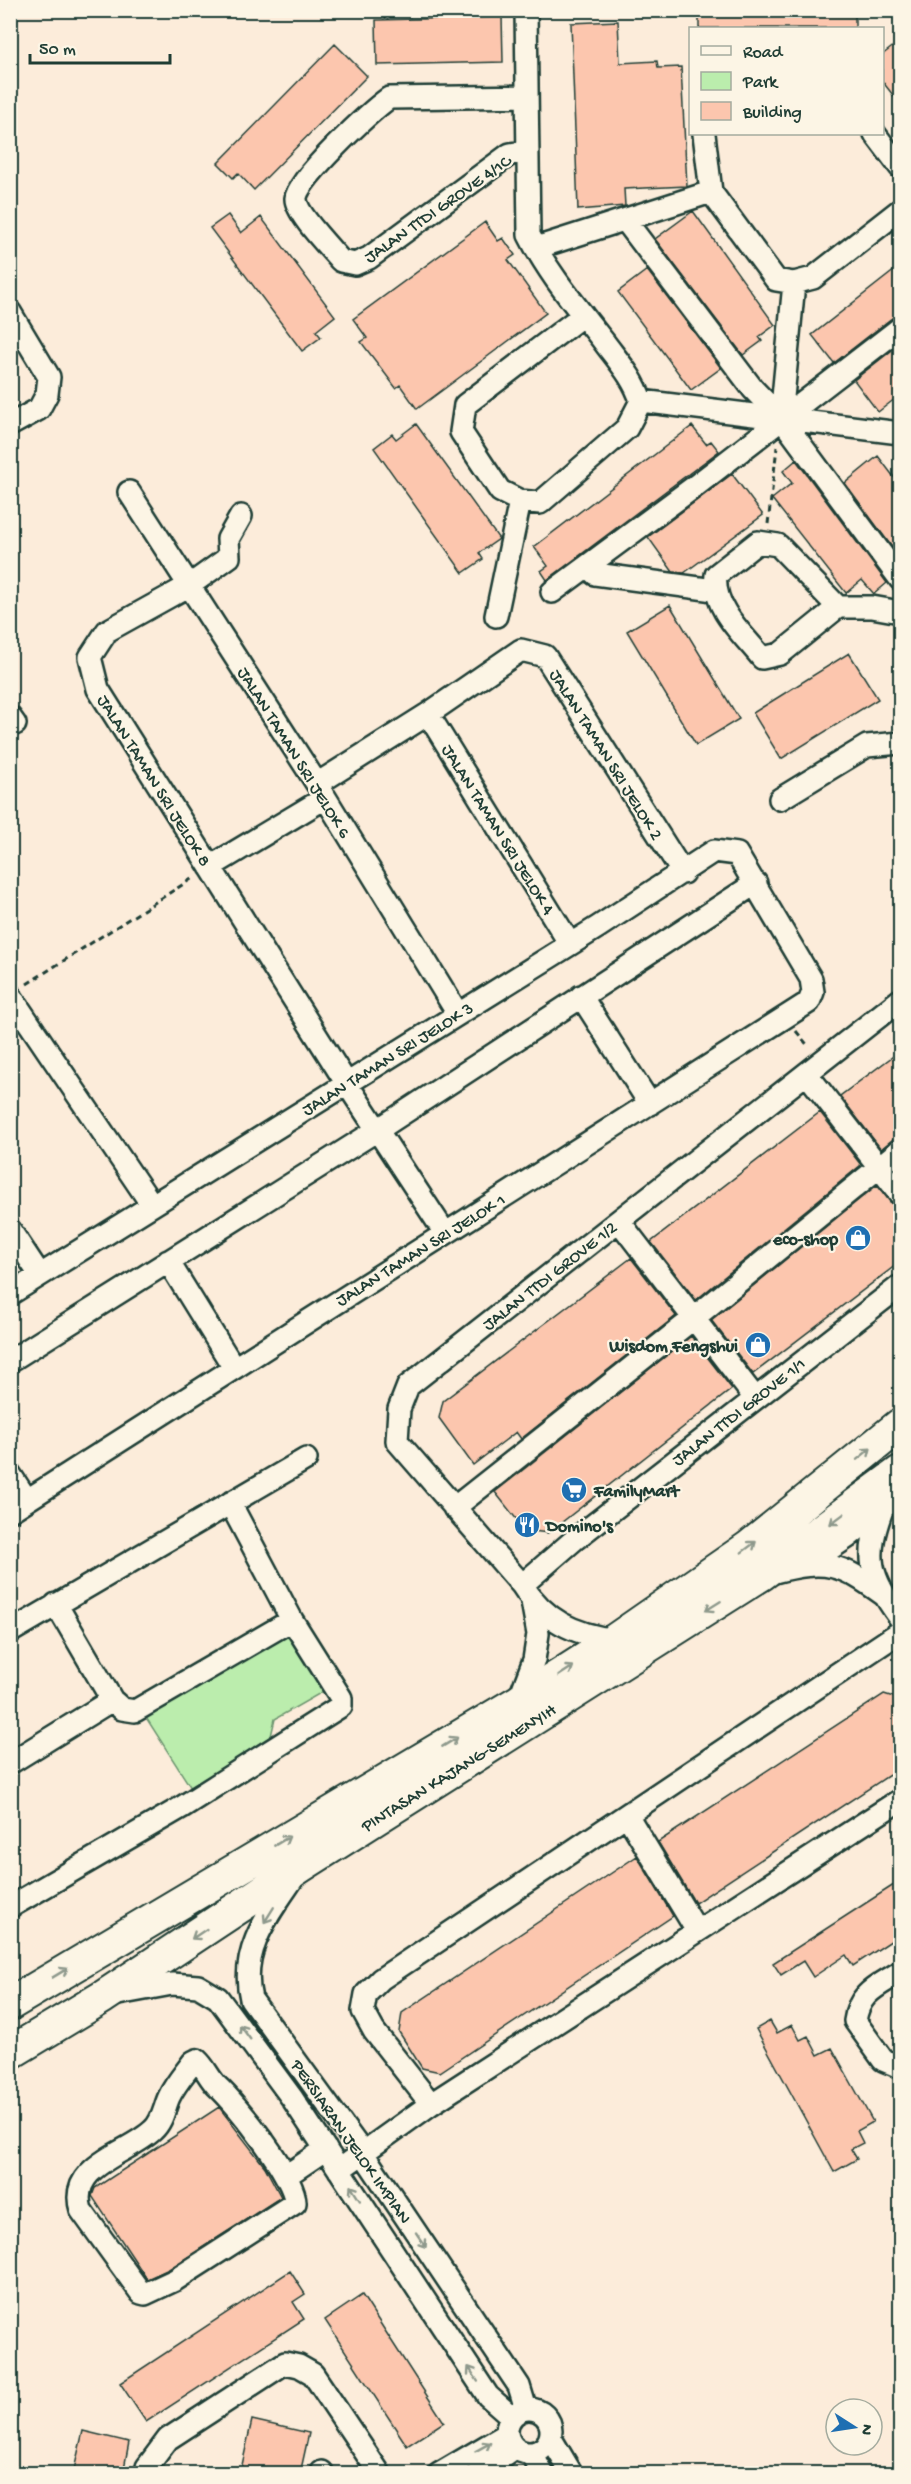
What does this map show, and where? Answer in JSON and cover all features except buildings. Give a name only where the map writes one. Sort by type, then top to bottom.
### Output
[{"type":"highway","name":"PINTASAN KAJANG-SEMENYIH","points":[[10,2004],[518,1702],[615,1640],[749,1547],[900,1425]]},
{"type":"highway","name":"PINTASAN KAJANG-SEMENYIH","points":[[10,2053],[103,1997],[301,1866],[762,1574],[900,1472]]},
{"type":"street","points":[[525,10],[530,235],[544,266],[583,315],[636,385],[641,401],[627,428],[540,503],[520,501],[500,491],[461,432],[465,405],[583,315]]},
{"type":"street","name":"JALAN TTDI GROVE 4/1C","points":[[527,96],[389,98],[375,108],[305,179],[296,198],[298,209],[341,261],[355,264],[369,258],[510,154],[528,151]]},
{"type":"street","points":[[704,135],[711,192],[776,279],[795,283],[813,278],[900,210]]},
{"type":"street","points":[[876,135],[900,167]]},
{"type":"street","points":[[536,248],[711,192]]},
{"type":"street","points":[[625,220],[753,389],[781,418],[900,579]]},
{"type":"street","points":[[781,418],[795,283]]},
{"type":"street","points":[[10,312],[49,377],[47,394],[39,409],[10,425]]},
{"type":"street","points":[[552,592],[694,488],[781,418],[900,328]]},
{"type":"street","points":[[641,401],[900,433]]},
{"type":"street","name":"JALAN TAMAN SRI JELOK 6","points":[[129,492],[321,791],[458,1014]]},
{"type":"street","points":[[496,616],[520,501]]},
{"type":"street","name":"JALAN TAMAN SRI JELOK 8","points":[[241,516],[228,539],[229,557],[190,585],[107,631],[90,657],[98,690],[347,1083],[445,1233]]},
{"type":"street","points":[[838,607],[777,545],[758,542],[716,575],[716,596],[762,658],[780,654],[838,607],[872,607],[900,612]]},
{"type":"street","points":[[595,574],[716,596]]},
{"type":"street","name":"JALAN TAMAN SRI JELOK 2","points":[[428,714],[521,650],[545,656],[683,873]]},
{"type":"street","points":[[210,867],[428,714]]},
{"type":"street","name":"JALAN TAMAN SRI JELOK 4","points":[[428,714],[570,944]]},
{"type":"street","points":[[780,799],[867,746],[900,743]]},
{"type":"street","name":"JALAN TAMAN SRI JELOK 3","points":[[10,1294],[683,873],[714,851],[737,854],[811,979]]},
{"type":"street","points":[[10,1361],[379,1129],[756,883]]},
{"type":"street","name":"JALAN TAMAN SRI JELOK 1","points":[[19,1505],[809,1002],[813,992],[811,979]]},
{"type":"street","points":[[16,991],[152,1206]]},
{"type":"street","points":[[581,996],[650,1104]]},
{"type":"street","name":"JALAN TTDI GROVE 1/2","points":[[615,1640],[586,1636],[561,1625],[527,1593],[397,1441],[399,1409],[408,1386],[900,1000]]},
{"type":"street","points":[[814,1068],[900,1194]]},
{"type":"street","points":[[454,1508],[694,1318],[900,1150]]},
{"type":"street","points":[[619,1221],[755,1398]]},
{"type":"street","points":[[10,1230],[40,1275]]},
{"type":"street","points":[[168,1261],[234,1368]]},
{"type":"street","name":"JALAN TTDI GROVE 1/1","points":[[527,1593],[574,1540],[900,1286]]},
{"type":"street","points":[[10,1632],[306,1459]]},
{"type":"street","points":[[10,1474],[19,1505]]},
{"type":"street","points":[[809,1563],[848,1537],[900,1494]]},
{"type":"street","points":[[10,1907],[182,1806],[341,1706],[341,1698],[292,1620],[230,1503]]},
{"type":"street","points":[[883,1508],[870,1550],[873,1571],[884,1595],[900,1618]]},
{"type":"street","points":[[762,1574],[809,1563],[832,1565],[854,1573],[884,1595]]},
{"type":"street","points":[[518,1702],[534,1660],[538,1634],[527,1593]]},
{"type":"street","points":[[56,1604],[112,1700],[122,1709],[135,1711],[292,1620]]},
{"type":"street","points":[[431,2104],[374,2031],[363,2011],[366,1994],[381,1979],[900,1632]]},
{"type":"street","points":[[10,1763],[112,1700]]},
{"type":"street","points":[[339,2170],[431,2104],[900,1800]]},
{"type":"street","points":[[627,1815],[697,1931]]},
{"type":"street","name":"PERSIARAN JELOK IMPIAN","points":[[301,1866],[254,1940],[246,1980],[251,1999],[362,2152],[519,2386],[518,2432]]},
{"type":"street","points":[[900,1972],[865,1996],[858,2004],[855,2021],[883,2060],[900,2067]]},
{"type":"street","name":"PERSIARAN JELOK IMPIAN","points":[[103,1997],[172,1984],[198,1986],[218,1998],[251,2041],[326,2149],[488,2396],[518,2432],[543,2474]]},
{"type":"street","points":[[197,2060],[216,2085],[231,2098],[286,2176],[296,2194],[296,2203],[291,2208],[175,2280],[145,2294],[141,2293],[81,2210],[79,2203],[83,2181],[93,2168],[154,2130],[163,2116],[169,2097],[192,2062],[197,2060]]},
{"type":"street","points":[[286,2176],[326,2149]]},
{"type":"street","points":[[146,2474],[147,2467],[168,2439],[285,2363],[299,2366],[313,2374],[380,2474]]},
{"type":"street","points":[[439,2474],[518,2432],[543,2414],[548,2420],[550,2437],[572,2474]]},
{"type":"street","points":[[518,2432],[539,2450],[550,2437]]},
{"type":"street","points":[[479,2474],[518,2432]]},
{"type":"path","points":[[766,543],[781,418]]},
{"type":"path","points":[[16,991],[210,867]]},
{"type":"path","points":[[786,1017],[814,1068]]},
{"type":"green space","points":[[290,1626],[331,1687],[275,1719],[271,1736],[191,1788],[145,1716]]},
{"type":"place","name":"eco-shop","points":[[858,1238]]},
{"type":"place","name":"Wisdom Fengshui","points":[[758,1345]]},
{"type":"place","name":"FamilyMart","points":[[574,1490]]},
{"type":"place","name":"Domino's","points":[[527,1525]]}]
